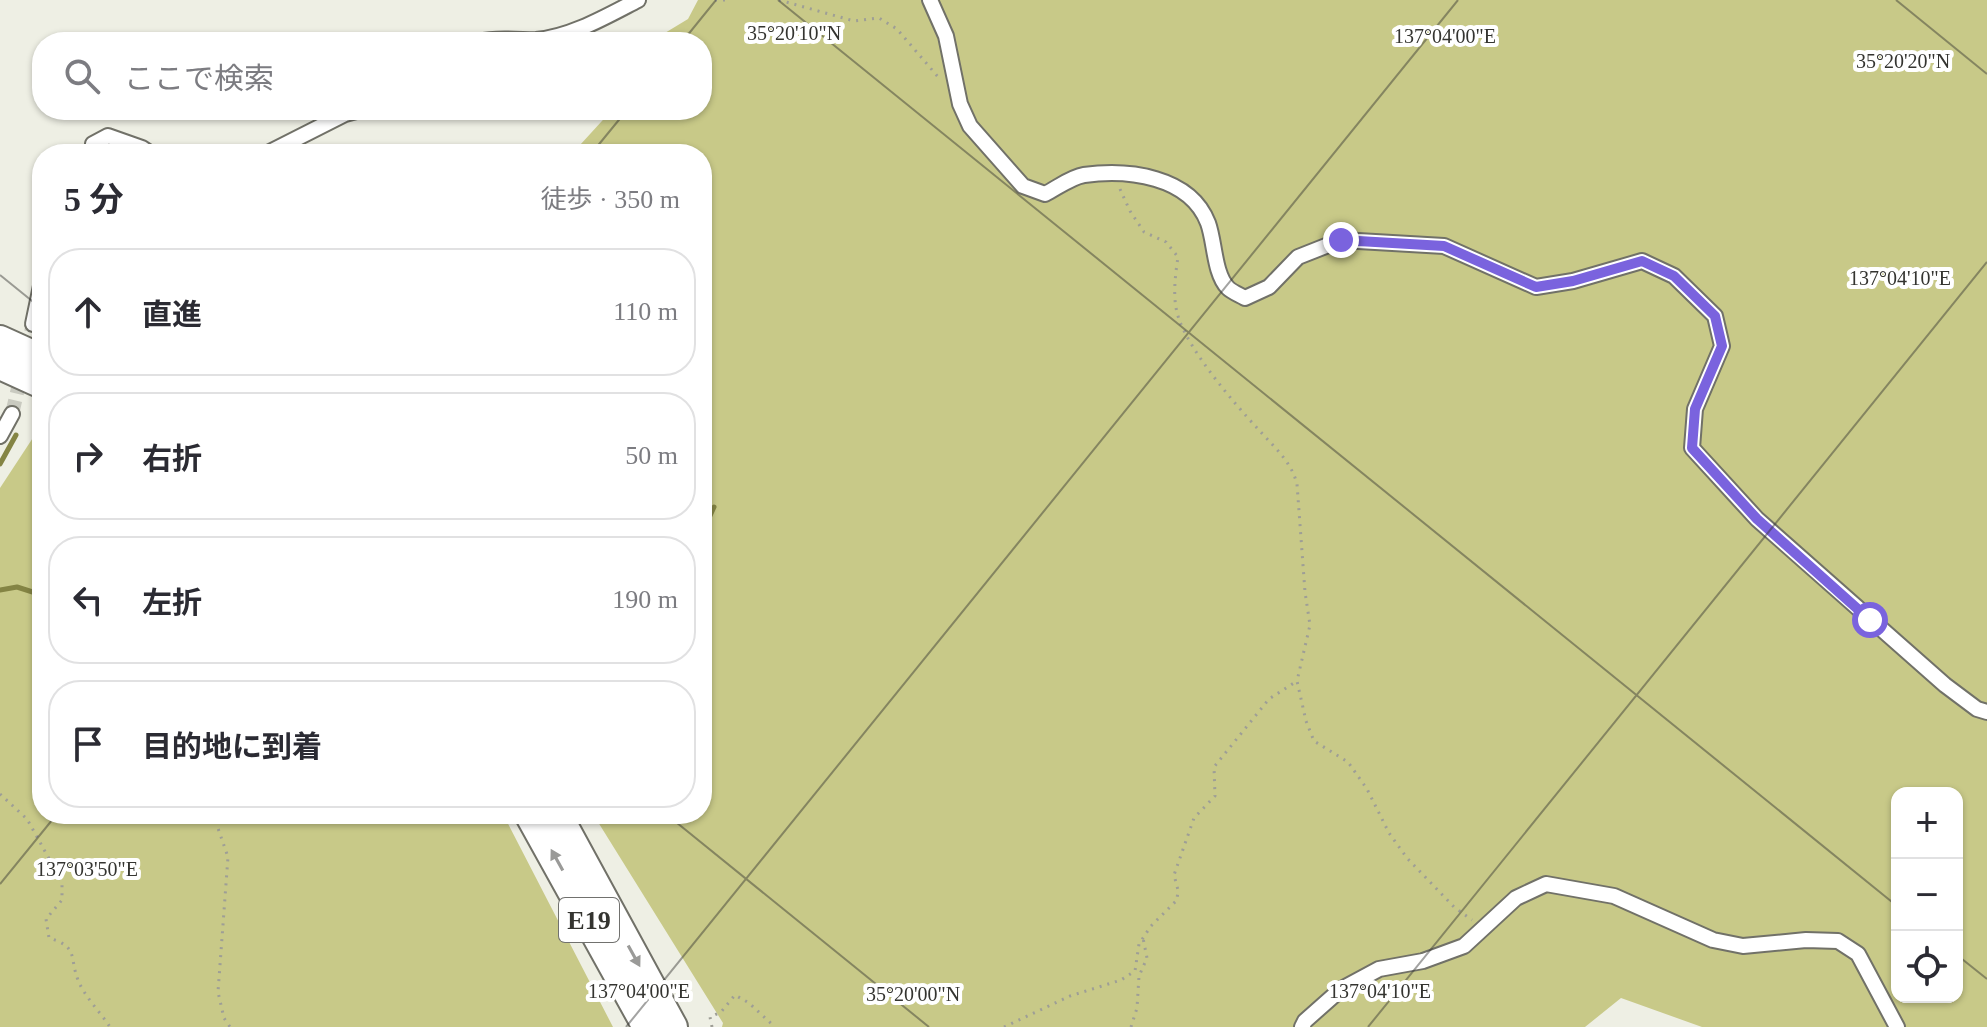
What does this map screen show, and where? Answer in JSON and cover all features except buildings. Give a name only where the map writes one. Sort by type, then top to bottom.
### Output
[{"type":"highway","points":[[0,340],[32,354]]},
{"type":"highway","points":[[0,365],[32,379]]},
{"type":"highway","name":"E19","points":[[535,824],[647,1027]]},
{"type":"highway","name":"E19","points":[[562,824],[673,1027]]},
{"type":"street","points":[[567,32],[638,0]]},
{"type":"street","points":[[930,0],[946,36],[960,104],[970,126],[1023,186],[1045,194],[1082,175],[1131,173],[1160,181],[1193,197],[1208,222],[1221,275],[1228,288],[1245,298],[1269,287],[1298,257],[1341,240],[1444,246],[1536,287],[1573,281],[1642,261],[1674,276],[1715,316],[1722,346],[1695,409],[1692,448],[1757,519],[1945,685],[1977,709],[1987,712]]},
{"type":"street","points":[[286,144],[333,120]]},
{"type":"street","points":[[93,144],[108,136],[131,144]]},
{"type":"street","points":[[0,436],[12,414]]},
{"type":"street","points":[[1302,1027],[1340,990],[1379,969],[1423,961],[1464,946],[1516,898],[1546,884],[1614,896],[1713,940],[1743,946],[1806,940],[1838,941],[1858,954],[1897,1027]]},
{"type":"path","points":[[715,0],[725,0]]},
{"type":"path","points":[[779,0],[854,21],[879,18],[897,29],[941,82]]},
{"type":"path","points":[[1111,175],[1144,232],[1166,242],[1178,257],[1175,302],[1179,320],[1202,360],[1292,468],[1297,484],[1310,625],[1297,681],[1314,741],[1348,762],[1407,858],[1454,907],[1486,927]]},
{"type":"path","points":[[1004,1027],[1070,996],[1121,980],[1135,971],[1139,944],[1177,900],[1174,875],[1194,818],[1215,796],[1214,767],[1269,699],[1297,681]]},
{"type":"path","points":[[0,794],[27,819],[62,882],[62,900],[46,919],[49,938],[64,942],[74,956],[78,980],[110,1027]]},
{"type":"path","points":[[216,824],[228,857],[218,992],[224,1018],[230,1027]]},
{"type":"path","points":[[1131,1027],[1137,1008],[1139,976],[1147,958],[1143,938]]},
{"type":"path","points":[[712,1027],[710,1017],[721,1012],[735,995],[749,1003],[775,1027]]},
{"type":"green space","points":[[698,0],[1987,0],[1987,1027],[1702,1027],[1621,998],[1585,1027],[722,1027],[723,1023],[599,824],[712,824],[712,144],[581,144],[603,120],[712,120],[712,32],[667,32],[688,19]]},
{"type":"green space","points":[[32,439],[32,824],[508,824],[613,1027],[0,1027],[0,488]]},
{"type":"waterway","points":[[0,464],[16,435]]},
{"type":"waterway","points":[[712,511],[714,507]]},
{"type":"waterway","points":[[0,590],[17,587],[32,592]]},
{"type":"tunnel","points":[[12,414],[32,328]]},
{"type":"route","points":[[1341,240],[1444,246],[1536,287],[1573,281],[1642,261],[1674,276],[1715,316],[1722,346],[1695,409],[1692,448],[1757,519],[1870,620]]}]
